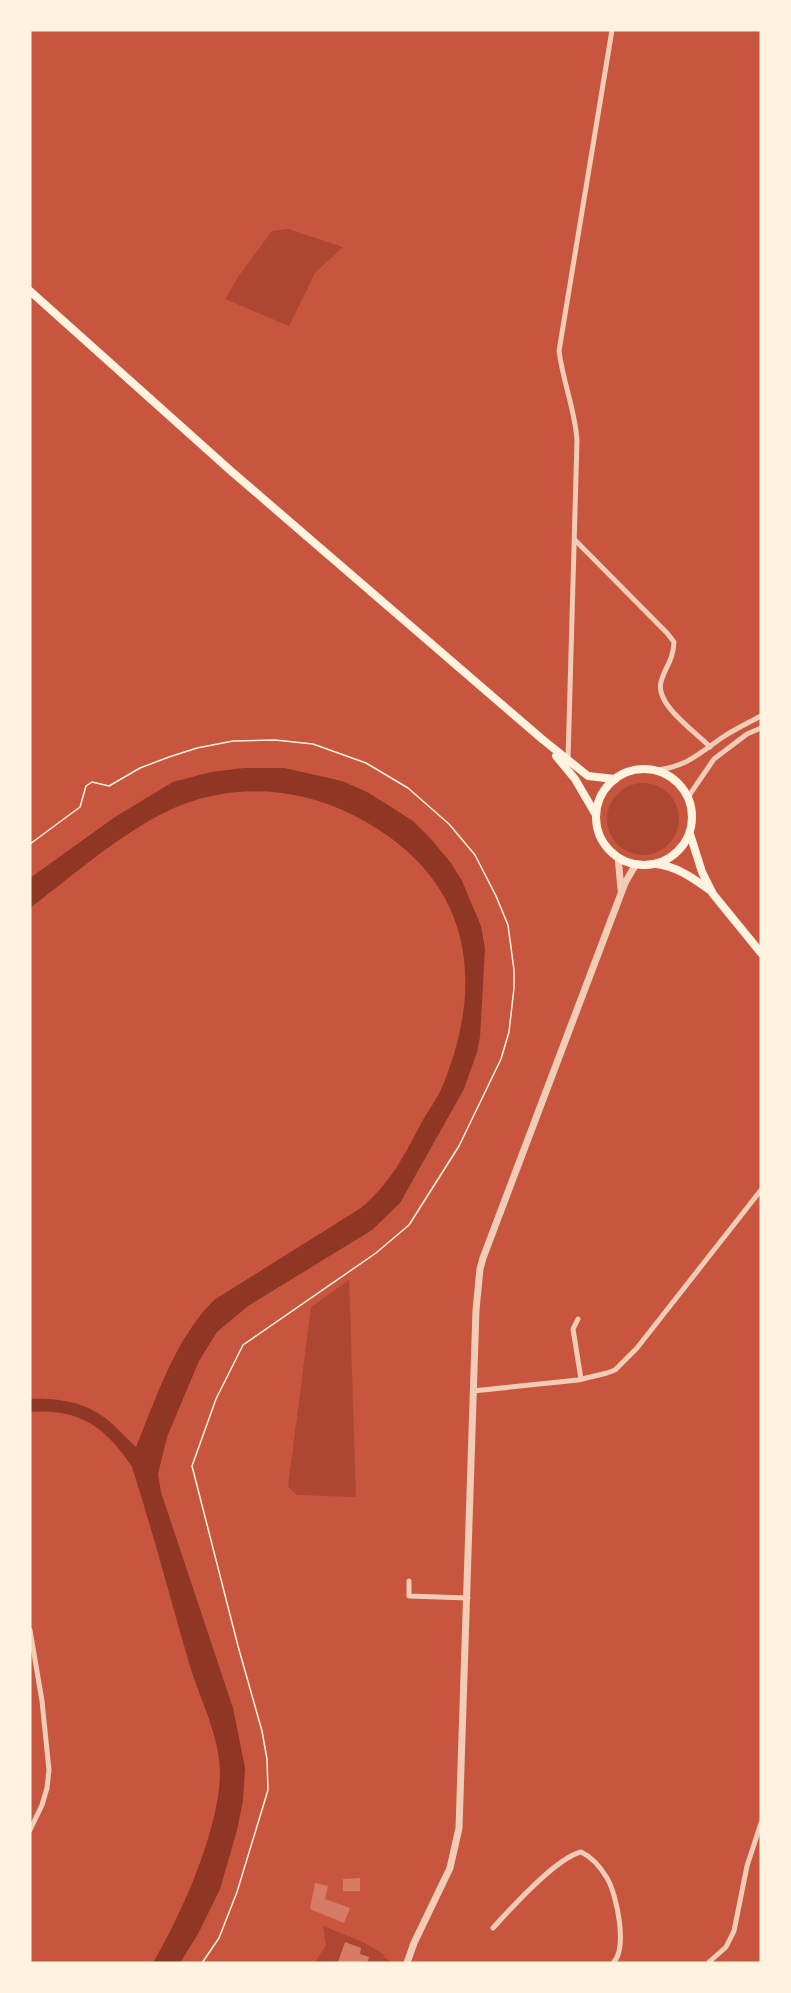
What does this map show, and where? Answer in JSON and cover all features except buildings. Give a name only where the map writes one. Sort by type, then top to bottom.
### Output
[{"type":"main road","points":[[30,291],[231,471],[542,740],[588,776],[615,779]]},
{"type":"main road","points":[[542,740],[575,779],[596,815]]},
{"type":"main road","points":[[654,864],[669,858],[682,848],[690,834],[692,809],[680,785],[669,776],[655,770],[641,769],[627,772],[605,789],[596,815],[597,827],[602,839],[618,858],[636,864],[654,864],[677,869],[713,894]]},
{"type":"main road","points":[[690,834],[702,872],[713,894],[761,953]]},
{"type":"street","points":[[568,761],[577,440],[573,407],[563,376],[559,351],[612,30]]},
{"type":"street","points":[[575,540],[674,642],[671,660],[660,684],[662,694],[669,709],[710,747]]},
{"type":"street","points":[[655,770],[673,768],[698,756],[761,716]]},
{"type":"street","points":[[688,797],[714,759],[747,734],[761,728]]},
{"type":"street","points":[[618,858],[620,897]]},
{"type":"street","points":[[407,1963],[414,1943],[450,1868],[459,1828],[473,1391],[479,1275],[483,1258],[620,897],[629,874],[636,864]]},
{"type":"street","points":[[473,1391],[581,1379],[615,1370],[637,1348],[761,1190]]},
{"type":"street","points":[[578,1319],[573,1329],[581,1379]]},
{"type":"street","points":[[409,1581],[409,1596],[468,1598]]},
{"type":"street","points":[[30,1630],[42,1701],[49,1770],[42,1805],[30,1830]]},
{"type":"street","points":[[708,1963],[726,1947],[734,1931],[747,1866],[761,1823]]},
{"type":"street","points":[[493,1928],[537,1882],[567,1858],[581,1852],[589,1855],[608,1879],[613,1895],[621,1945],[618,1959],[613,1963]]},
{"type":"path","points":[[30,844],[80,807],[86,786],[92,782],[109,786],[140,768],[197,748],[233,741],[275,740],[313,744],[366,763],[408,788],[449,824],[475,855],[508,925],[514,970],[508,1032],[501,1059],[459,1146],[409,1225],[376,1253],[243,1345],[216,1399],[192,1466],[262,1731],[267,1759],[268,1790],[237,1892],[219,1938],[202,1963]]},
{"type":"shaded area","points":[[288,229],[343,247],[315,273],[289,326],[225,299],[238,277],[272,231]]},
{"type":"shaded area","points":[[244,768],[284,768],[342,781],[367,792],[413,821],[430,838],[451,863],[462,881],[481,926],[485,949],[480,1037],[464,1089],[400,1203],[372,1230],[248,1306],[217,1332],[199,1361],[167,1437],[158,1474],[161,1492],[233,1708],[245,1768],[243,1801],[220,1889],[198,1934],[180,1963],[153,1963],[186,1898],[213,1823],[220,1776],[214,1733],[189,1663],[132,1467],[112,1441],[90,1423],[63,1413],[30,1412],[30,1399],[72,1402],[91,1409],[109,1421],[136,1447],[178,1350],[200,1315],[214,1300],[361,1208],[389,1178],[443,1085],[458,1038],[465,999],[464,961],[457,926],[442,893],[420,863],[389,837],[351,814],[331,805],[289,794],[226,793],[184,804],[124,837],[30,908],[30,878],[115,817],[173,782],[211,772]]},
{"type":"shaded area","points":[[650,783],[669,793],[677,805],[679,819],[677,833],[669,845],[657,853],[636,855],[617,845],[609,833],[607,812],[617,793],[629,785]]},
{"type":"shaded area","points":[[349,1280],[356,1497],[297,1495],[288,1487],[311,1307]]},
{"type":"shaded area","points":[[323,1926],[363,1942],[394,1963],[314,1963],[326,1946]]}]
